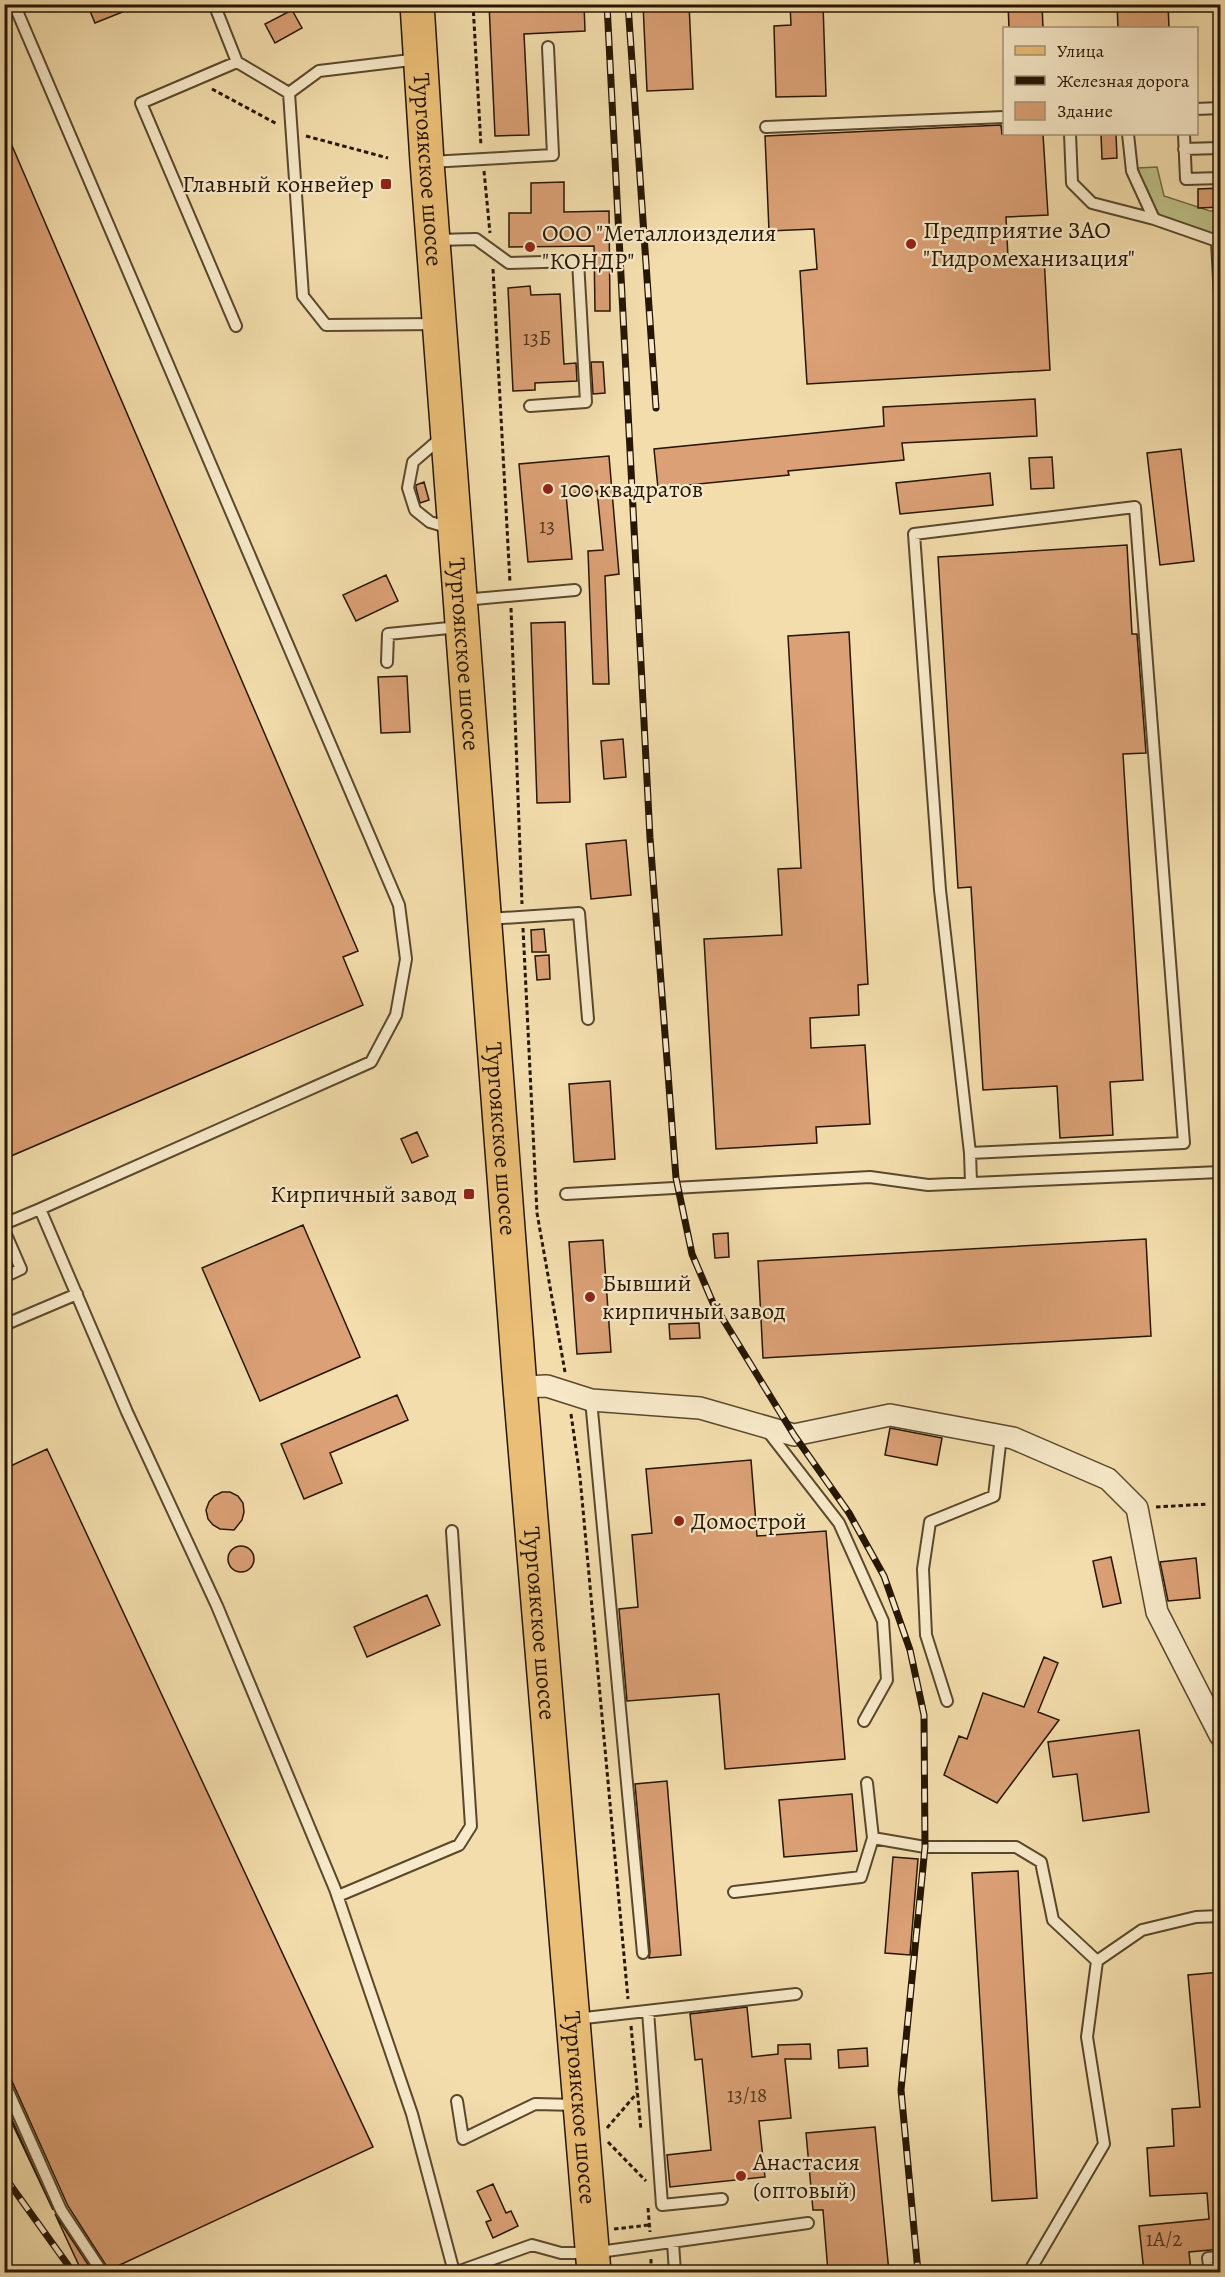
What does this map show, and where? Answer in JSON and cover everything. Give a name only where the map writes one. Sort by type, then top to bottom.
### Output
[{"type":"main road","name":"Тургоякское шоссе","points":[[417,4],[426,162],[520,1387],[593,2263]]},
{"type":"street","points":[[520,1387],[547,1386],[591,1400],[700,1408],[794,1435],[890,1415],[1013,1438],[1108,1479],[1137,1508],[1157,1611],[1221,1735]]},
{"type":"lane","points":[[4,1224],[371,1062],[396,1015],[405,958],[399,905],[14,4]]},
{"type":"lane","points":[[214,4],[237,62],[289,93]]},
{"type":"lane","points":[[426,162],[552,155],[548,47]]},
{"type":"lane","points":[[289,93],[319,71],[419,58]]},
{"type":"lane","points":[[236,326],[141,103],[237,62]]},
{"type":"lane","points":[[289,93],[303,296],[326,325],[439,324]]},
{"type":"lane","points":[[1198,109],[1221,108]]},
{"type":"lane","points":[[766,127],[1003,117]]},
{"type":"lane","points":[[1070,135],[1072,183],[1092,203],[1154,219],[1219,242],[1221,296]]},
{"type":"lane","points":[[1128,135],[1132,171],[1154,219]]},
{"type":"lane","points":[[1184,135],[1185,179],[1221,178]]},
{"type":"lane","points":[[1184,150],[1221,148]]},
{"type":"lane","points":[[432,241],[476,238],[509,263],[578,261],[586,402],[530,406]]},
{"type":"lane","points":[[447,432],[413,462],[408,488],[414,510],[430,522],[454,529]]},
{"type":"lane","points":[[970,1154],[1184,1143],[1135,507],[914,534],[940,890],[970,1154],[971,1183]]},
{"type":"lane","points":[[387,662],[388,634],[461,614],[511,596],[574,590]]},
{"type":"lane","points":[[484,919],[579,913],[588,1019]]},
{"type":"lane","points":[[566,1194],[870,1177],[928,1185],[1221,1172]]},
{"type":"lane","points":[[39,1209],[128,1412],[217,1606],[338,1896],[412,2114],[455,2272],[532,2245],[593,2263],[651,2246],[808,2223]]},
{"type":"lane","points":[[4,1230],[21,1269],[4,1277]]},
{"type":"lane","points":[[4,1325],[77,1294]]},
{"type":"lane","points":[[591,1400],[643,1953]]},
{"type":"lane","points":[[764,1426],[839,1523],[883,1621],[888,1680],[864,1721]]},
{"type":"lane","points":[[947,1701],[926,1635],[923,1569],[930,1522],[994,1496],[1001,1436]]},
{"type":"lane","points":[[338,1896],[459,1845],[471,1826],[452,1531]]},
{"type":"lane","points":[[734,1892],[861,1877],[873,1838],[867,1783]]},
{"type":"lane","points":[[873,1838],[925,1847],[1016,1847],[1041,1862],[1053,1920],[1097,1961]]},
{"type":"lane","points":[[1029,2272],[1104,2144],[1087,2037],[1097,1961],[1142,1930],[1196,1917],[1221,1916]]},
{"type":"lane","points":[[573,2020],[796,1994]]},
{"type":"lane","points":[[648,2011],[662,2205],[722,2199]]},
{"type":"lane","points":[[4,2082],[61,2210],[102,2272]]},
{"type":"lane","points":[[457,2101],[463,2139],[535,2104],[579,2105]]},
{"type":"lane","points":[[673,2243],[675,2272]]},
{"type":"lane","points":[[1210,2272],[1208,2258],[1221,2257]]},
{"type":"path","points":[[472,4],[482,159],[492,251],[511,596],[537,1213],[569,1393],[580,1477],[642,2137]]},
{"type":"path","points":[[1137,1508],[1208,1504]]},
{"type":"path","points":[[637,2093],[601,2134],[646,2181],[645,2170]]},
{"type":"path","points":[[648,2203],[651,2272]]},
{"type":"green space","points":[[1157,167],[1164,196],[1210,211],[1220,210],[1220,237],[1177,224],[1156,211],[1147,196],[1138,168]]},
{"type":"building","points":[[87,4],[139,4],[140,5],[95,23]]},
{"type":"building","points":[[489,4],[584,4],[585,31],[524,34],[529,135],[495,136]]},
{"type":"building","points":[[643,4],[689,4],[693,89],[647,91]]},
{"type":"building","points":[[790,4],[823,4],[826,96],[776,97],[774,26],[791,25]]},
{"type":"building","points":[[1008,4],[1042,4],[1043,27],[1009,27]]},
{"type":"building","points":[[1117,4],[1168,4],[1169,27],[1118,27]]},
{"type":"building","points":[[292,10],[302,28],[275,43],[265,24]]},
{"type":"building","name":"Предприятие ЗАО \"Гидромеханизация\"","points":[[1001,125],[1003,135],[1043,135],[1048,215],[1006,217],[1008,258],[1044,256],[1050,370],[807,384],[800,271],[817,269],[814,229],[769,231],[765,136]]},
{"type":"building","points":[[4,127],[358,951],[343,957],[363,1005],[4,1159]]},
{"type":"building","points":[[1101,135],[1116,135],[1117,158],[1102,159]]},
{"type":"building","name":"ООО \"Металлоизделия \"КОНДР\"","points":[[564,182],[564,212],[609,211],[610,311],[595,311],[594,246],[509,247],[509,213],[531,213],[531,183]]},
{"type":"building","points":[[1221,188],[1221,207],[1198,208],[1198,189]]},
{"type":"building","points":[[530,286],[531,295],[560,294],[564,364],[576,363],[577,381],[535,383],[535,390],[513,391],[508,288]]},
{"type":"building","points":[[591,362],[603,362],[605,393],[593,394]]},
{"type":"building","points":[[1035,399],[1037,436],[902,443],[904,460],[788,471],[789,475],[658,488],[654,449],[884,426],[883,407]]},
{"type":"building","points":[[1181,449],[1194,561],[1160,565],[1147,453]]},
{"type":"building","points":[[609,456],[619,574],[605,576],[609,684],[593,684],[588,551],[603,550],[597,491],[566,494],[572,559],[528,562],[519,464]]},
{"type":"building","points":[[1052,457],[1054,488],[1031,489],[1029,458]]},
{"type":"building","points":[[990,473],[993,505],[900,514],[896,483]]},
{"type":"building","points":[[424,482],[429,500],[420,503],[416,485]]},
{"type":"building","points":[[1127,545],[1132,634],[1137,634],[1146,753],[1123,754],[1143,1080],[1110,1082],[1113,1135],[1060,1138],[1057,1086],[983,1090],[971,887],[958,888],[938,557]]},
{"type":"building","points":[[386,575],[398,601],[356,621],[343,595]]},
{"type":"building","points":[[565,622],[570,802],[537,803],[531,623]]},
{"type":"building","points":[[849,632],[868,984],[858,985],[859,1015],[810,1018],[811,1048],[865,1045],[870,1124],[816,1127],[817,1143],[716,1149],[704,939],[782,935],[778,869],[801,868],[788,636]]},
{"type":"building","points":[[407,676],[410,732],[381,733],[378,677]]},
{"type":"building","points":[[623,739],[626,777],[604,779],[601,741]]},
{"type":"building","points":[[626,840],[631,895],[591,899],[586,844]]},
{"type":"building","points":[[544,929],[546,952],[532,952],[531,930]]},
{"type":"building","points":[[549,955],[550,979],[537,980],[535,956]]},
{"type":"building","points":[[610,1081],[615,1159],[574,1162],[569,1084]]},
{"type":"building","points":[[417,1132],[428,1156],[412,1163],[401,1139]]},
{"type":"building","points":[[303,1225],[360,1357],[260,1401],[202,1268]]},
{"type":"building","points":[[728,1233],[729,1257],[715,1258],[713,1234]]},
{"type":"building","points":[[1146,1239],[1151,1336],[763,1358],[758,1261]]},
{"type":"building","name":"Бывший кирпичный завод","points":[[603,1240],[611,1352],[577,1354],[569,1242]]},
{"type":"building","points":[[699,1323],[700,1338],[670,1339],[669,1324]]},
{"type":"building","points":[[397,1395],[408,1420],[330,1453],[342,1483],[304,1499],[281,1444]]},
{"type":"building","points":[[890,1428],[942,1438],[937,1465],[885,1455]]},
{"type":"building","points":[[47,1449],[373,2147],[109,2270],[68,2206],[11,2079],[4,2075],[4,1469]]},
{"type":"building","points":[[751,1460],[757,1536],[826,1531],[845,1759],[725,1769],[719,1694],[627,1701],[619,1609],[638,1607],[632,1535],[652,1533],[646,1469]]},
{"type":"building","points":[[222,1492],[230,1492],[238,1496],[243,1503],[242,1520],[234,1530],[220,1529],[208,1519],[206,1510],[209,1502]]},
{"type":"building","points":[[241,1546],[250,1550],[254,1559],[250,1568],[241,1572],[232,1568],[228,1559],[232,1550]]},
{"type":"building","points":[[1111,1557],[1121,1603],[1103,1607],[1093,1561]]},
{"type":"building","points":[[1196,1558],[1200,1598],[1168,1601],[1160,1562]]},
{"type":"building","points":[[427,1595],[440,1625],[367,1657],[354,1627]]},
{"type":"building","points":[[1044,1657],[1058,1663],[1038,1712],[1059,1720],[997,1803],[944,1775],[959,1736],[967,1739],[983,1693],[1024,1707]]},
{"type":"building","points":[[1139,1730],[1149,1812],[1083,1821],[1077,1774],[1053,1777],[1048,1742]]},
{"type":"building","points":[[667,1781],[681,1955],[649,1958],[635,1784]]},
{"type":"building","points":[[852,1794],[857,1851],[784,1857],[779,1800]]},
{"type":"building","points":[[893,1857],[918,1859],[910,1955],[885,1953]]},
{"type":"building","points":[[1018,1871],[1037,2198],[992,2201],[972,1873]]},
{"type":"building","points":[[1221,1972],[1221,2249],[1189,2252],[1191,2272],[1144,2272],[1139,2226],[1209,2219],[1207,2193],[1150,2196],[1147,2148],[1174,2146],[1172,2109],[1200,2107],[1188,1975]]},
{"type":"building","points":[[747,2007],[752,2057],[778,2054],[778,2045],[810,2044],[811,2059],[785,2059],[791,2118],[759,2121],[765,2177],[670,2187],[667,2155],[711,2150],[702,2059],[695,2060],[690,2014]]},
{"type":"building","points":[[867,2048],[868,2066],[839,2068],[838,2050]]},
{"type":"building","points":[[4,2102],[53,2210],[4,2106]]},
{"type":"building","points":[[875,2127],[889,2272],[828,2272],[823,2210],[813,2210],[806,2133]]},
{"type":"building","points":[[493,2184],[506,2213],[511,2211],[518,2226],[493,2238],[486,2222],[491,2220],[477,2191]]},
{"type":"building","points":[[55,2214],[93,2272],[82,2272]]},
{"type":"railway","points":[[607,4],[650,838],[676,1178],[692,1254],[713,1303],[794,1435],[849,1513],[884,1576],[910,1650],[924,1715],[925,1847],[901,2090],[918,2272]]},
{"type":"railway","points":[[628,4],[656,408]]},
{"type":"railway","points":[[4,2176],[73,2272]]},
{"type":"railway","points":[[4,2255],[12,2272]]},
{"type":"place","name":"Главный конвейер","points":[[386,184]]},
{"type":"place","name":"Предприятие ЗАО \"Гидромеханизация\"","points":[[911,244]]},
{"type":"place","name":"ООО \"Металлоизделия \"КОНДР\"","points":[[530,247]]},
{"type":"place","name":"100 квадратов","points":[[548,489]]},
{"type":"place","name":"Кирпичный завод","points":[[469,1194]]},
{"type":"place","name":"Бывший кирпичный завод","points":[[590,1297]]},
{"type":"place","name":"Домострой","points":[[679,1521]]},
{"type":"place","name":"Анастасия (оптовый)","points":[[741,2176]]}]
